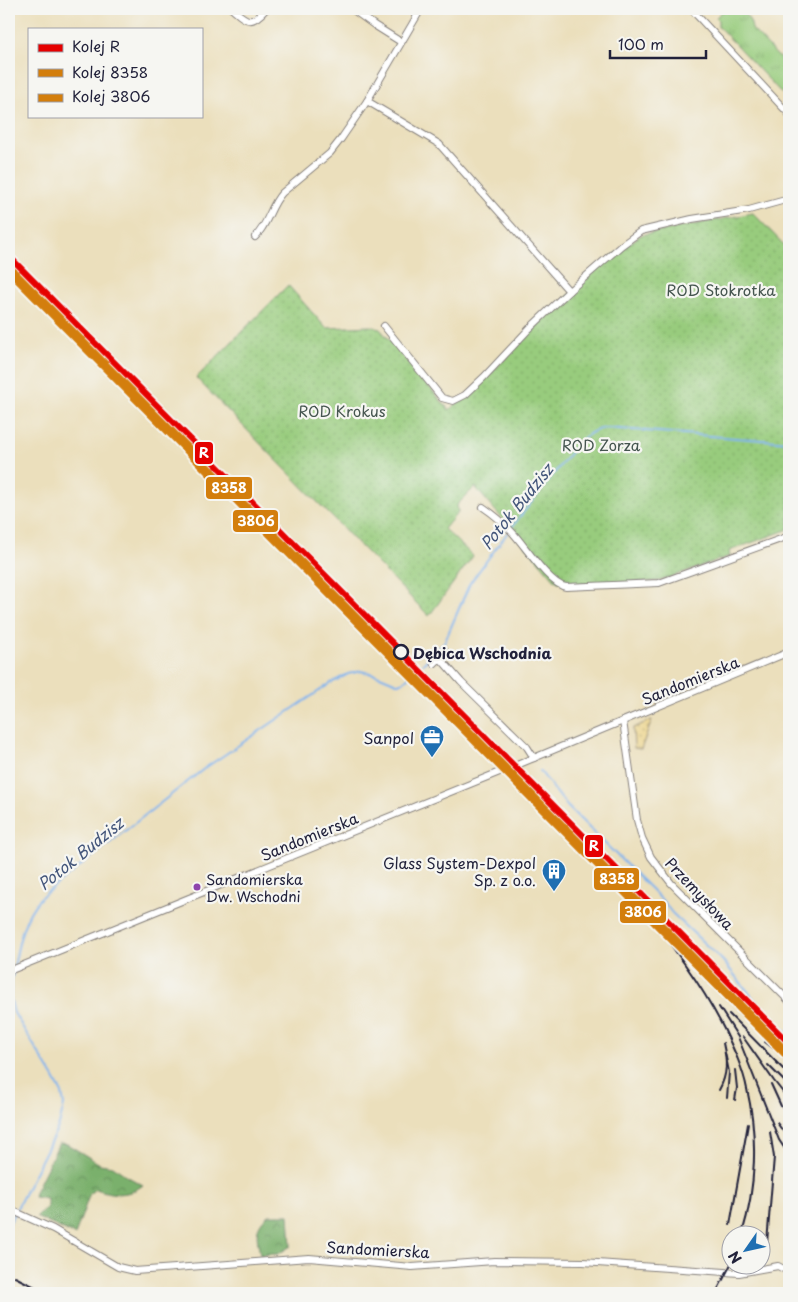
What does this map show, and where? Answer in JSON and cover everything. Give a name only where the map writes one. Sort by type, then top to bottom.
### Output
[{"type":"street","points":[[232,9],[245,19],[251,21],[257,19],[266,9]]},
{"type":"street","points":[[352,9],[401,42]]},
{"type":"street","points":[[256,237],[261,231],[275,201],[305,172],[330,153],[341,139],[367,101],[421,9]]},
{"type":"street","points":[[691,9],[789,114]]},
{"type":"street","points":[[367,101],[439,144],[569,291]]},
{"type":"street","points":[[384,326],[442,398],[453,401],[465,395],[484,377],[529,329],[569,291],[622,244],[641,231],[692,219],[761,208],[789,198]]},
{"type":"street","points":[[484,507],[507,526],[554,583],[566,587],[659,583],[789,536]]},
{"type":"street","points":[[434,664],[444,650]]},
{"type":"street","name":"Sandomierska","points":[[517,765],[789,652]]},
{"type":"street","points":[[440,658],[461,682],[527,747],[534,758]]},
{"type":"street","name":"Przemysłowa","points":[[623,721],[637,820],[642,838],[651,857],[671,883],[789,1001]]},
{"type":"street","name":"Sandomierska","points":[[9,971],[507,769]]},
{"type":"street","name":"Sandomierska","points":[[10,1209],[53,1229],[118,1267],[135,1271],[309,1258],[412,1266],[494,1262],[583,1262],[740,1273],[778,1266],[789,1272]]},
{"type":"green space","points":[[726,9],[744,13],[752,29],[789,68],[789,101],[718,26],[716,18]]},
{"type":"green space","points":[[753,213],[789,250],[789,529],[729,551],[730,556],[659,581],[567,585],[556,581],[475,487],[457,505],[458,512],[444,529],[473,556],[429,616],[196,378],[288,285],[326,328],[371,326],[380,329],[449,410],[478,387],[531,331],[607,260],[641,235]]},
{"type":"green space","points":[[59,1143],[67,1144],[100,1164],[113,1166],[143,1185],[132,1192],[120,1194],[96,1189],[90,1193],[75,1235],[36,1217],[47,1207],[47,1199],[34,1197],[35,1192]]},
{"type":"green space","points":[[268,1215],[289,1215],[291,1246],[278,1254],[260,1255],[257,1233],[260,1224]]},
{"type":"sand","points":[[652,720],[641,749],[634,748],[633,728]]},
{"type":"waterway","name":"Potok Budzisz","points":[[511,528],[575,447],[585,437],[597,430],[607,428],[789,442]]},
{"type":"waterway","name":"Potok Budzisz","points":[[423,664],[445,641],[470,583],[508,532]]},
{"type":"waterway","name":"Potok Budzisz","points":[[14,967],[26,921],[41,897],[205,768],[331,683],[348,674],[361,671],[397,683],[402,683],[410,676]]},
{"type":"waterway","points":[[540,771],[567,806],[662,900],[672,913],[723,961],[754,999],[789,1035]]},
{"type":"waterway","name":"Potok Budzisz","points":[[9,1224],[59,1125],[64,1105],[62,1093],[54,1078],[14,1013],[10,997],[13,971]]},
{"type":"railway","points":[[513,779],[629,895],[681,959],[704,993],[724,1029],[743,1073],[753,1125],[753,1180],[745,1224]]},
{"type":"railway","points":[[719,1007],[738,1037],[779,1140],[789,1155]]},
{"type":"railway","points":[[729,1014],[789,1075]]},
{"type":"railway","points":[[743,1037],[789,1100]]},
{"type":"railway","points":[[765,1042],[789,1061]]},
{"type":"railway","points":[[719,1090],[726,1067],[723,1043],[729,1072],[727,1098]]},
{"type":"railway","points":[[768,1065],[789,1086]]},
{"type":"railway","points":[[735,1070],[737,1088],[735,1100]]},
{"type":"railway","points":[[771,1084],[781,1106],[789,1116]]},
{"type":"railway","points":[[777,1123],[789,1139]]},
{"type":"railway","points":[[730,1224],[748,1124]]},
{"type":"railway","points":[[769,1224],[774,1157],[770,1132]]},
{"type":"railway","points":[[9,1274],[47,1293]]},
{"type":"railway","points":[[716,1293],[726,1274]]},
{"type":"rail line","name":"R","points":[[9,256],[789,1043]]},
{"type":"rail line","name":"8358","points":[[9,266],[784,1048]]},
{"type":"rail line","name":"3806","points":[[9,272],[784,1054]]},
{"type":"place","name":"Dębica Wschodnia","points":[[401,652]]},
{"type":"place","name":"Sanpol","points":[[432,758]]},
{"type":"place","name":"Sandomierska Dw. Wschodni","points":[[197,887]]},
{"type":"place","name":"Glass System-Dexpol Sp. z o.o.","points":[[554,892]]},
{"type":"park label","name":"ROD Stokrotka","points":[[721,289]]},
{"type":"park label","name":"ROD Krokus","points":[[342,410]]},
{"type":"park label","name":"ROD Zorza","points":[[601,444]]}]
